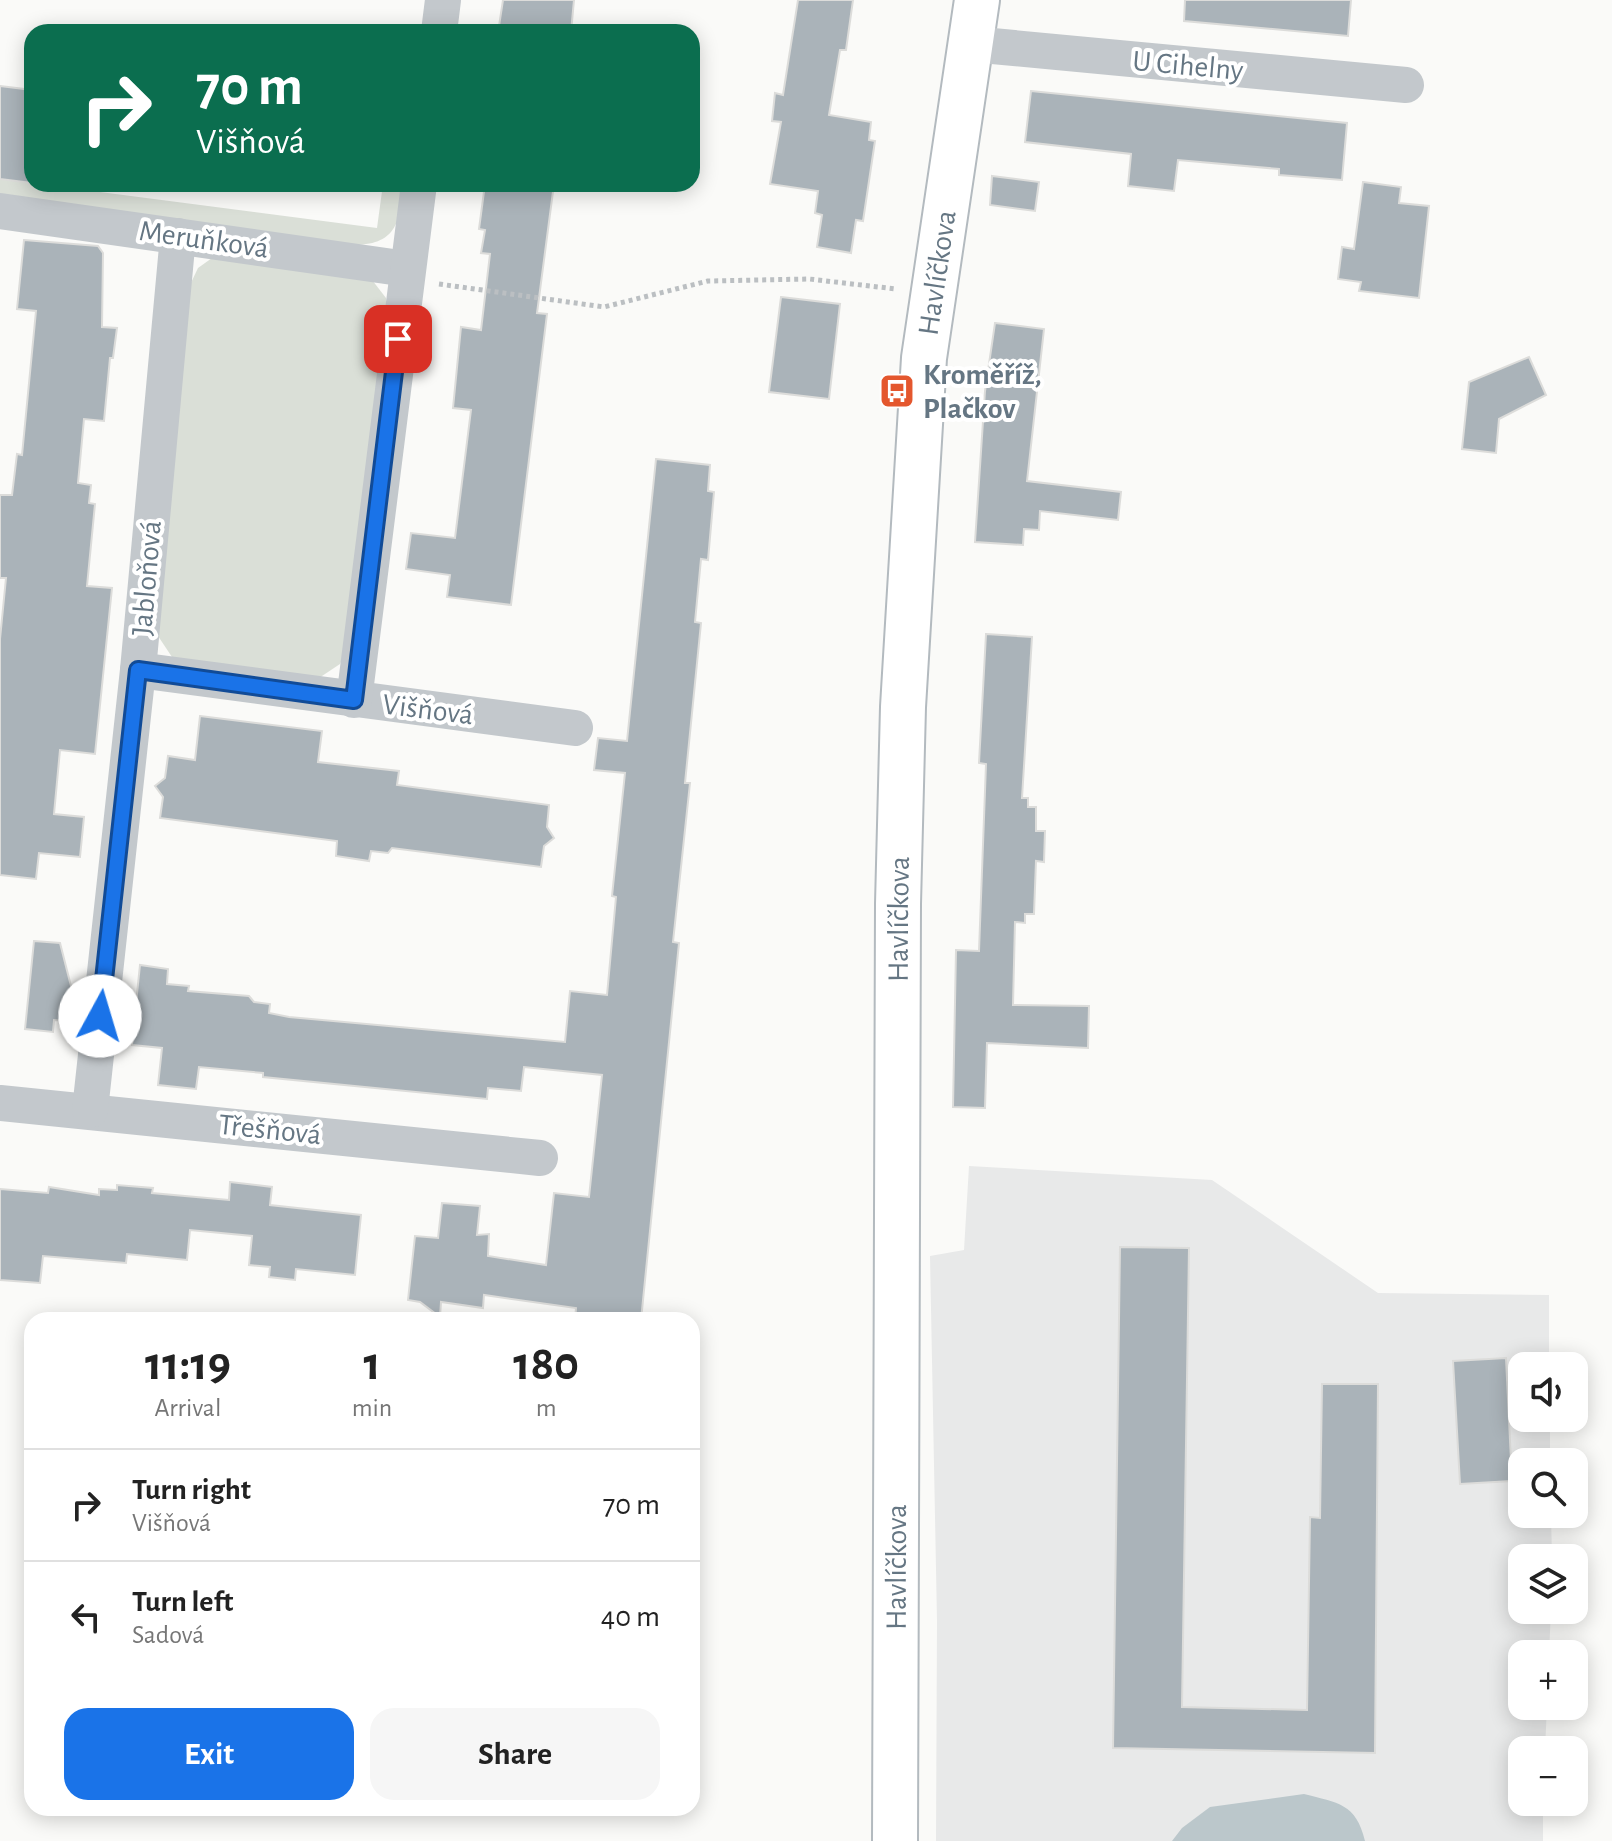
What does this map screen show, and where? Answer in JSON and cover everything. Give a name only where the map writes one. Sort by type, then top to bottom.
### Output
[{"type":"street","points":[[440,24],[443,0]]},
{"type":"street","name":"Havlíčkova","points":[[895,1841],[898,904],[903,707],[924,358],[977,0]]},
{"type":"street","name":"U Cihelny","points":[[971,44],[1406,85]]},
{"type":"street","points":[[354,700],[418,192]]},
{"type":"street","name":"Meruňková","points":[[0,211],[178,236],[406,274]]},
{"type":"street","name":"Jabloňová","points":[[90,1110],[138,670],[178,236]]},
{"type":"street","name":"Višňová","points":[[138,670],[575,728]]},
{"type":"street","name":"Třešňová","points":[[0,1103],[540,1158]]},
{"type":"path","points":[[406,274],[604,307],[708,281],[809,279],[904,290]]},
{"type":"shaded area","points":[[0,179],[24,182],[24,192],[100,192],[377,228],[382,192],[405,192],[398,219],[388,235],[369,244],[355,245],[0,199]]},
{"type":"shaded area","points":[[212,258],[369,276],[386,298],[389,319],[350,644],[340,664],[319,678],[174,660],[158,636],[189,287],[198,268]]},
{"type":"shaded area","points":[[969,1166],[1212,1180],[1378,1293],[1549,1295],[1549,1352],[1508,1352],[1508,1432],[1550,1432],[1550,1448],[1508,1448],[1508,1528],[1551,1528],[1552,1544],[1508,1544],[1508,1624],[1550,1624],[1550,1640],[1508,1640],[1508,1720],[1546,1720],[1546,1736],[1508,1736],[1508,1816],[1543,1816],[1543,1841],[936,1841],[937,1621],[930,1256],[964,1250]]},
{"type":"shaded area","points":[[1304,1794],[1336,1803],[1351,1812],[1365,1841],[1172,1841],[1182,1828],[1210,1807]]},
{"type":"building","points":[[503,0],[574,0],[572,24],[499,24]]},
{"type":"building","points":[[798,0],[853,0],[846,50],[840,50],[829,115],[871,122],[869,140],[875,141],[863,221],[856,220],[851,253],[817,247],[822,215],[815,213],[818,191],[770,184],[781,122],[772,121],[775,93],[783,95]]},
{"type":"building","points":[[1185,0],[1351,0],[1348,36],[1184,21]]},
{"type":"building","points":[[0,86],[24,89],[24,182],[0,179]]},
{"type":"building","points":[[1031,91],[1347,123],[1342,180],[1279,175],[1279,169],[1178,160],[1174,191],[1128,186],[1131,154],[1025,142]]},
{"type":"building","points":[[992,176],[1039,182],[1035,211],[990,205]]},
{"type":"building","points":[[1363,182],[1401,187],[1399,203],[1429,206],[1419,298],[1359,291],[1361,282],[1338,279],[1342,247],[1354,249]]},
{"type":"building","points":[[484,192],[553,192],[537,313],[547,314],[511,605],[447,597],[450,575],[406,569],[411,533],[455,538],[471,410],[453,408],[461,327],[481,330],[490,254],[481,253],[485,230],[479,229]]},
{"type":"building","points":[[24,240],[98,246],[103,253],[102,327],[117,328],[113,358],[110,358],[104,421],[84,419],[78,483],[91,485],[89,503],[95,504],[87,586],[112,588],[95,754],[60,750],[54,814],[84,817],[80,857],[39,853],[36,879],[0,875],[0,639],[6,578],[0,578],[0,495],[12,495],[17,454],[22,455],[36,311],[17,309]]},
{"type":"building","points":[[781,297],[840,304],[829,399],[769,392]]},
{"type":"building","points":[[995,323],[1044,329],[1027,481],[1121,492],[1118,520],[1040,511],[1039,530],[1024,529],[1023,545],[975,542],[985,391]]},
{"type":"building","points":[[1529,357],[1546,395],[1499,419],[1496,453],[1462,449],[1469,382]]},
{"type":"building","points":[[656,459],[710,465],[708,491],[714,492],[708,560],[701,559],[695,622],[701,623],[685,783],[690,783],[673,942],[679,943],[642,1312],[576,1312],[576,1308],[484,1295],[483,1308],[441,1302],[440,1312],[433,1312],[420,1302],[408,1300],[415,1236],[438,1238],[442,1203],[480,1206],[477,1235],[489,1234],[488,1256],[546,1265],[554,1193],[589,1197],[602,1075],[524,1067],[521,1091],[488,1088],[487,1099],[263,1077],[263,1073],[199,1067],[196,1089],[158,1085],[162,1048],[132,1045],[134,1022],[126,1013],[136,1003],[140,965],[168,969],[167,984],[189,986],[188,991],[249,996],[254,1002],[270,1004],[269,1013],[289,1017],[565,1042],[570,991],[607,995],[616,897],[612,896],[625,773],[594,770],[598,738],[627,741]]},
{"type":"building","points":[[986,634],[1032,637],[1022,798],[1028,798],[1028,807],[1036,807],[1036,831],[1045,831],[1044,862],[1036,861],[1034,914],[1025,914],[1025,923],[1015,922],[1013,1005],[1089,1006],[1088,1048],[987,1043],[985,1108],[953,1107],[956,950],[979,951],[986,764],[979,763]]},
{"type":"building","points":[[200,716],[322,731],[318,762],[399,771],[397,785],[549,805],[547,827],[554,838],[544,846],[541,867],[392,848],[388,853],[371,851],[369,861],[336,856],[337,841],[160,818],[163,797],[155,786],[165,778],[168,756],[195,760]]},
{"type":"building","points":[[34,941],[60,943],[72,990],[66,1021],[54,1020],[53,1032],[25,1029]]},
{"type":"building","points":[[230,1182],[272,1187],[270,1205],[361,1215],[355,1275],[296,1269],[295,1280],[269,1277],[270,1267],[249,1265],[252,1236],[190,1230],[187,1260],[127,1254],[126,1263],[43,1256],[40,1283],[0,1280],[0,1189],[48,1193],[49,1187],[99,1195],[99,1189],[117,1190],[117,1185],[153,1188],[152,1193],[229,1200]]},
{"type":"building","points":[[1120,1247],[1189,1248],[1182,1707],[1307,1710],[1310,1517],[1320,1518],[1322,1384],[1378,1384],[1375,1753],[1113,1748]]},
{"type":"building","points":[[1506,1358],[1510,1448],[1508,1481],[1460,1484],[1453,1361]]},
{"type":"place","name":"Kroměříž, Plačkov","points":[[897,391]]},
{"type":"route","points":[[100,1016],[138,670],[354,700],[398,339]]}]
